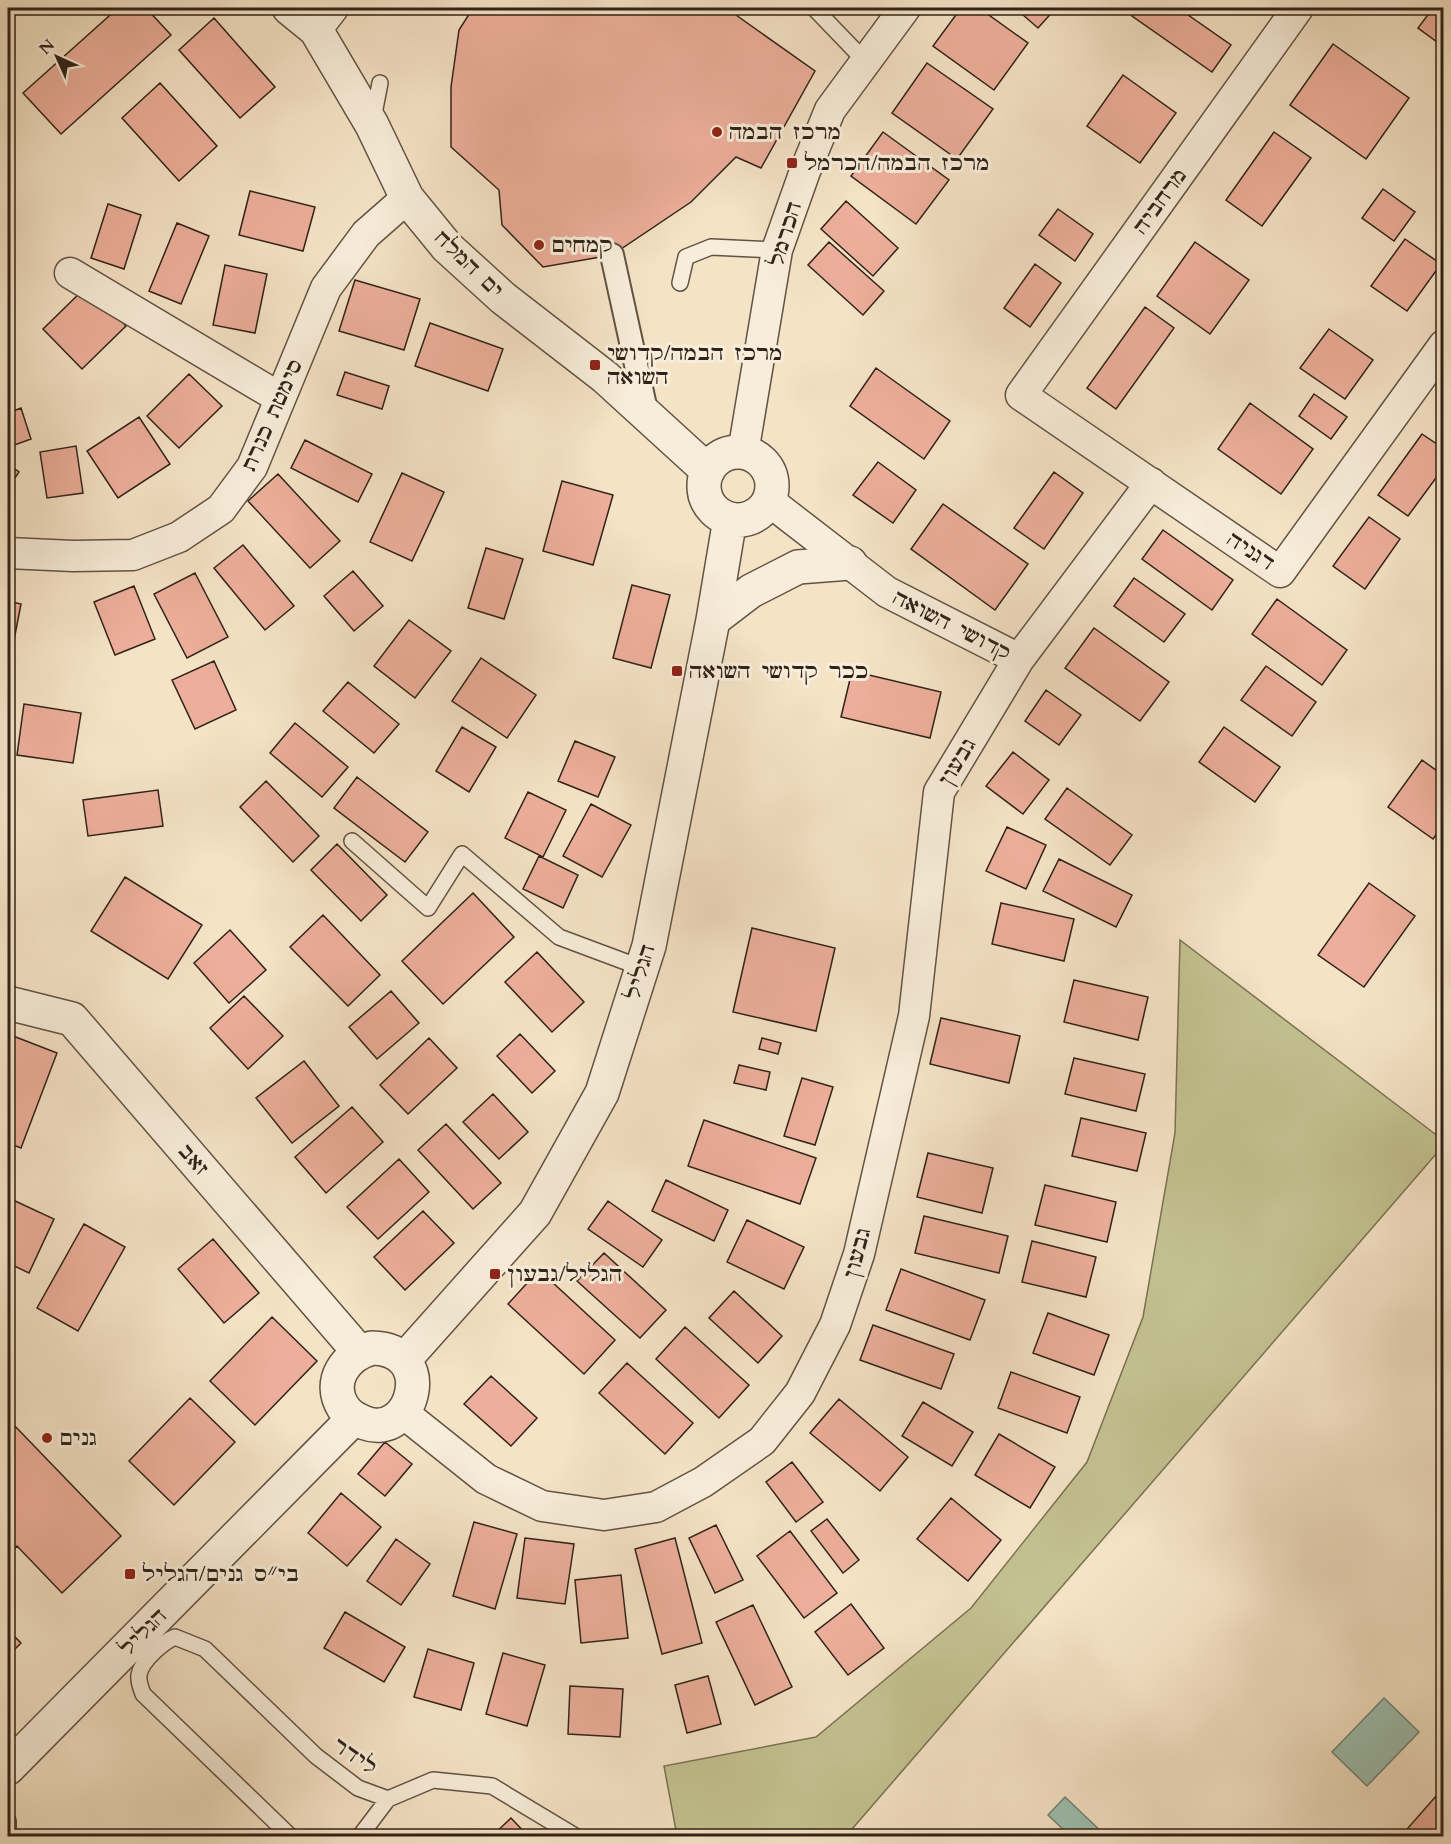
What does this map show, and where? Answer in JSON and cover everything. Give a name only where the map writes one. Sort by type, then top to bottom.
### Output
[{"type":"street","name":"ים המלח","points":[[289,8],[325,19],[407,198],[447,247],[503,298],[605,377],[708,471]]},
{"type":"street","name":"מרחביה","points":[[1021,394],[1298,8]]},
{"type":"street","name":"הכרמל","points":[[743,453],[777,249],[830,110],[866,62],[896,11]]},
{"type":"street","name":"סימטת כנרת","points":[[8,553],[73,556],[133,555],[179,537],[221,509],[252,467],[326,288],[366,234],[407,198]]},
{"type":"street","points":[[612,255],[647,415]]},
{"type":"street","points":[[70,273],[280,398]]},
{"type":"street","name":"דגניה","points":[[1021,394],[1280,572],[1443,345]]},
{"type":"street","points":[[743,453],[758,459],[766,467],[771,477],[769,501],[763,510],[753,517],[741,520],[730,519],[718,513],[710,505],[705,494],[708,471],[720,458],[743,453]]},
{"type":"street","name":"קדושי השואה","points":[[769,501],[887,592],[1019,659],[1150,483]]},
{"type":"street","name":"הגליל","points":[[404,1360],[535,1213],[602,1093],[649,946],[713,620],[730,519]]},
{"type":"street","points":[[713,620],[751,591],[798,567],[850,563]]},
{"type":"street","name":"גבעון","points":[[402,1412],[486,1479],[542,1506],[604,1515],[656,1507],[702,1482],[762,1441],[800,1393],[836,1325],[859,1254],[914,1016],[939,792],[1019,659]]},
{"type":"street","name":"זאב","points":[[8,1003],[72,1019],[359,1352]]},
{"type":"street","points":[[380,1348],[393,1352],[404,1360],[414,1378],[414,1392],[402,1412],[397,1419],[385,1424],[371,1425],[347,1410],[337,1384],[348,1359],[359,1352],[380,1348]]},
{"type":"street","name":"הגליל","points":[[8,1737],[347,1410]]},
{"type":"street","name":"הגליל","points":[[8,1768],[347,1410]]},
{"type":"lane","points":[[814,8],[866,62]]},
{"type":"lane","points":[[372,125],[380,83]]},
{"type":"lane","points":[[680,283],[686,257],[711,247],[777,249]]},
{"type":"lane","points":[[352,841],[428,908],[462,854],[559,937],[642,969]]},
{"type":"lane","name":"לידר","points":[[290,1836],[143,1694],[139,1684],[141,1668],[168,1640],[175,1637],[205,1649],[316,1756],[358,1788],[388,1798],[433,1780],[492,1786],[575,1836]]},
{"type":"lane","points":[[360,1836],[388,1798]]},
{"type":"lane","points":[[8,1821],[10,1823],[8,1836]]},
{"type":"shaded area","points":[[1180,940],[1443,1140],[1443,1146],[846,1836],[677,1836],[664,1766],[816,1737],[971,1608],[1087,1462],[1143,1317],[1175,1133]]},
{"type":"shaded area","points":[[1384,1698],[1419,1732],[1367,1786],[1332,1752]]},
{"type":"shaded area","points":[[1065,1797],[1106,1836],[1070,1836],[1048,1815]]},
{"type":"building","points":[[8,8],[16,8],[8,28]]},
{"type":"building","points":[[118,8],[146,8],[171,35],[61,134],[23,93]]},
{"type":"building","points":[[473,8],[726,8],[815,71],[761,168],[736,157],[691,202],[612,255],[543,267],[502,225],[499,190],[451,147],[451,87],[459,30]]},
{"type":"building","points":[[961,8],[979,8],[1028,43],[994,90],[933,46]]},
{"type":"building","points":[[1015,8],[1056,8],[1038,28]]},
{"type":"building","points":[[1138,8],[1178,8],[1231,45],[1212,72],[1132,16]]},
{"type":"building","points":[[1433,8],[1444,8],[1444,47],[1418,28]]},
{"type":"building","points":[[214,18],[275,87],[240,118],[179,50]]},
{"type":"building","points":[[1333,44],[1409,98],[1366,159],[1290,105]]},
{"type":"building","points":[[927,63],[993,109],[957,159],[892,113]]},
{"type":"building","points":[[1123,75],[1176,113],[1140,163],[1087,126]]},
{"type":"building","points":[[160,83],[217,146],[179,181],[122,118]]},
{"type":"building","points":[[883,132],[949,180],[916,224],[851,176]]},
{"type":"building","points":[[1274,132],[1311,158],[1262,226],[1226,200]]},
{"type":"building","points":[[1383,189],[1415,212],[1394,241],[1362,218]]},
{"type":"building","points":[[250,191],[315,207],[303,251],[239,235]]},
{"type":"building","points":[[846,201],[898,248],[873,276],[821,229]]},
{"type":"building","points":[[108,204],[141,215],[124,269],[91,258]]},
{"type":"building","points":[[1058,209],[1093,234],[1075,261],[1039,235]]},
{"type":"building","points":[[177,223],[209,236],[181,304],[149,291]]},
{"type":"building","points":[[1405,239],[1441,264],[1407,311],[1371,286]]},
{"type":"building","points":[[829,242],[884,291],[863,315],[808,265]]},
{"type":"building","points":[[1195,242],[1249,280],[1210,334],[1157,296]]},
{"type":"building","points":[[1035,264],[1061,283],[1030,327],[1004,308]]},
{"type":"building","points":[[225,265],[267,274],[255,333],[213,325]]},
{"type":"building","points":[[355,280],[420,299],[404,350],[339,331]]},
{"type":"building","points":[[87,286],[126,326],[82,369],[43,329]]},
{"type":"building","points":[[1145,307],[1174,328],[1116,409],[1087,388]]},
{"type":"building","points":[[430,323],[503,349],[488,391],[415,366]]},
{"type":"building","points":[[1329,329],[1373,360],[1345,399],[1300,368]]},
{"type":"building","points":[[876,368],[950,421],[924,459],[850,406]]},
{"type":"building","points":[[345,372],[389,386],[382,409],[337,395]]},
{"type":"building","points":[[189,374],[222,406],[179,448],[147,416]]},
{"type":"building","points":[[1314,394],[1347,417],[1331,439],[1299,416]]},
{"type":"building","points":[[1250,403],[1313,449],[1281,494],[1218,449]]},
{"type":"building","points":[[21,408],[31,439],[9,447],[8,413]]},
{"type":"building","points":[[139,417],[170,464],[118,498],[87,451]]},
{"type":"building","points":[[1422,434],[1444,449],[1444,467],[1408,516],[1378,495]]},
{"type":"building","points":[[305,440],[372,474],[358,502],[291,468]]},
{"type":"building","points":[[76,446],[83,493],[47,498],[40,452]]},
{"type":"building","points":[[878,462],[916,490],[893,523],[853,495]]},
{"type":"building","points":[[8,464],[19,472],[8,488]]},
{"type":"building","points":[[1054,472],[1083,493],[1044,549],[1014,528]]},
{"type":"building","points":[[402,473],[444,492],[412,561],[370,542]]},
{"type":"building","points":[[278,474],[340,541],[310,568],[248,501]]},
{"type":"building","points":[[562,481],[613,495],[593,565],[543,551]]},
{"type":"building","points":[[943,504],[1028,564],[995,610],[911,549]]},
{"type":"building","points":[[1369,517],[1400,539],[1365,589],[1333,566]]},
{"type":"building","points":[[1163,530],[1233,580],[1212,610],[1142,559]]},
{"type":"building","points":[[243,545],[294,606],[265,630],[214,568]]},
{"type":"building","points":[[486,548],[523,559],[504,619],[468,608]]},
{"type":"building","points":[[353,571],[383,606],[354,631],[324,596]]},
{"type":"building","points":[[195,573],[228,637],[187,658],[154,594]]},
{"type":"building","points":[[1134,578],[1185,614],[1164,642],[1114,606]]},
{"type":"building","points":[[632,585],[670,595],[651,668],[613,658]]},
{"type":"building","points":[[134,586],[155,639],[115,655],[94,602]]},
{"type":"building","points":[[1277,599],[1347,650],[1322,685],[1252,634]]},
{"type":"building","points":[[8,601],[21,604],[8,671]]},
{"type":"building","points":[[409,620],[451,651],[415,698],[374,666]]},
{"type":"building","points":[[1094,628],[1169,682],[1140,721],[1065,668]]},
{"type":"building","points":[[481,658],[536,695],[507,738],[452,701]]},
{"type":"building","points":[[214,661],[236,710],[195,729],[172,680]]},
{"type":"building","points":[[1266,666],[1316,702],[1292,736],[1241,700]]},
{"type":"building","points":[[852,671],[941,692],[930,738],[841,717]]},
{"type":"building","points":[[348,682],[399,724],[374,753],[323,711]]},
{"type":"building","points":[[1046,690],[1081,715],[1059,745],[1025,721]]},
{"type":"building","points":[[24,704],[81,713],[73,763],[17,755]]},
{"type":"building","points":[[295,723],[348,767],[322,797],[270,753]]},
{"type":"building","points":[[462,727],[496,747],[469,792],[436,771]]},
{"type":"building","points":[[1224,727],[1280,767],[1255,802],[1199,762]]},
{"type":"building","points":[[575,741],[615,757],[598,797],[558,781]]},
{"type":"building","points":[[1013,752],[1049,780],[1023,814],[986,786]]},
{"type":"building","points":[[1422,760],[1444,776],[1444,824],[1433,839],[1388,807]]},
{"type":"building","points":[[357,777],[428,832],[405,862],[334,808]]},
{"type":"building","points":[[266,781],[319,836],[293,862],[240,807]]},
{"type":"building","points":[[1067,788],[1132,835],[1110,865],[1045,819]]},
{"type":"building","points":[[158,790],[163,826],[88,836],[83,800]]},
{"type":"building","points":[[528,792],[566,810],[543,857],[505,838]]},
{"type":"building","points":[[591,804],[631,825],[602,877],[563,856]]},
{"type":"building","points":[[1007,827],[1046,845],[1026,889],[986,871]]},
{"type":"building","points":[[337,844],[387,895],[361,921],[311,870]]},
{"type":"building","points":[[539,856],[578,875],[563,908],[523,889]]},
{"type":"building","points":[[1059,859],[1132,895],[1116,927],[1043,891]]},
{"type":"building","points":[[125,877],[202,925],[168,979],[91,931]]},
{"type":"building","points":[[1369,883],[1415,916],[1364,987],[1318,955]]},
{"type":"building","points":[[473,893],[514,937],[443,1004],[402,961]]},
{"type":"building","points":[[1001,903],[1074,919],[1064,961],[992,944]]},
{"type":"building","points":[[323,915],[380,975],[348,1006],[290,947]]},
{"type":"building","points":[[752,928],[835,948],[816,1031],[733,1012]]},
{"type":"building","points":[[230,930],[266,970],[229,1003],[194,963]]},
{"type":"building","points":[[537,952],[584,1002],[552,1032],[505,982]]},
{"type":"building","points":[[1074,980],[1148,997],[1138,1040],[1064,1022]]},
{"type":"building","points":[[391,991],[419,1023],[377,1059],[349,1027]]},
{"type":"building","points":[[244,996],[283,1036],[248,1069],[210,1028]]},
{"type":"building","points":[[941,1018],[1020,1036],[1009,1083],[930,1064]]},
{"type":"building","points":[[8,1034],[57,1053],[21,1148],[8,1143]]},
{"type":"building","points":[[520,1034],[555,1071],[532,1093],[497,1056]]},
{"type":"building","points":[[429,1038],[457,1068],[408,1114],[380,1085]]},
{"type":"building","points":[[762,1038],[781,1043],[778,1054],[759,1049]]},
{"type":"building","points":[[1074,1058],[1145,1074],[1136,1111],[1065,1094]]},
{"type":"building","points":[[304,1061],[339,1106],[292,1143],[256,1098]]},
{"type":"building","points":[[739,1065],[770,1072],[766,1090],[734,1083]]},
{"type":"building","points":[[802,1078],[833,1087],[815,1145],[784,1136]]},
{"type":"building","points":[[493,1094],[528,1132],[499,1159],[463,1122]]},
{"type":"building","points":[[352,1107],[383,1142],[326,1193],[295,1157]]},
{"type":"building","points":[[1081,1118],[1146,1133],[1137,1171],[1072,1156]]},
{"type":"building","points":[[704,1120],[816,1158],[800,1204],[688,1166]]},
{"type":"building","points":[[446,1124],[501,1183],[473,1209],[418,1150]]},
{"type":"building","points":[[928,1153],[993,1168],[982,1213],[917,1197]]},
{"type":"building","points":[[399,1159],[429,1192],[378,1239],[347,1207]]},
{"type":"building","points":[[666,1180],[728,1210],[714,1241],[652,1211]]},
{"type":"building","points":[[1045,1185],[1116,1202],[1107,1242],[1035,1225]]},
{"type":"building","points":[[13,1200],[54,1219],[29,1273],[8,1263],[8,1211]]},
{"type":"building","points":[[608,1201],[662,1240],[643,1267],[588,1229]]},
{"type":"building","points":[[423,1211],[454,1243],[405,1290],[374,1257]]},
{"type":"building","points":[[924,1216],[1008,1236],[999,1273],[915,1253]]},
{"type":"building","points":[[747,1220],[804,1247],[784,1289],[727,1262]]},
{"type":"building","points":[[84,1224],[125,1247],[78,1331],[37,1308]]},
{"type":"building","points":[[213,1239],[259,1293],[224,1323],[178,1269]]},
{"type":"building","points":[[1032,1241],[1096,1257],[1086,1297],[1022,1282]]},
{"type":"building","points":[[604,1253],[666,1310],[640,1338],[577,1281]]},
{"type":"building","points":[[901,1269],[985,1300],[970,1340],[886,1310]]},
{"type":"building","points":[[539,1270],[615,1340],[584,1374],[508,1304]]},
{"type":"building","points":[[734,1291],[782,1336],[758,1363],[709,1318]]},
{"type":"building","points":[[1048,1313],[1109,1335],[1094,1375],[1033,1353]]},
{"type":"building","points":[[272,1317],[317,1361],[255,1425],[210,1381]]},
{"type":"building","points":[[873,1325],[954,1354],[941,1389],[860,1360]]},
{"type":"building","points":[[685,1327],[749,1385],[719,1418],[656,1359]]},
{"type":"building","points":[[627,1363],[693,1423],[665,1454],[599,1393]]},
{"type":"building","points":[[1011,1372],[1080,1397],[1067,1433],[998,1408]]},
{"type":"building","points":[[491,1376],[537,1418],[511,1446],[464,1404]]},
{"type":"building","points":[[190,1398],[235,1442],[174,1505],[129,1461]]},
{"type":"building","points":[[839,1399],[908,1457],[880,1491],[810,1433]]},
{"type":"building","points":[[923,1402],[973,1432],[952,1466],[902,1436]]},
{"type":"building","points":[[11,1422],[121,1536],[62,1593],[17,1546],[8,1555],[8,1426]]},
{"type":"building","points":[[999,1434],[1055,1467],[1030,1508],[975,1475]]},
{"type":"building","points":[[385,1442],[412,1464],[385,1496],[358,1474]]},
{"type":"building","points":[[792,1462],[823,1502],[796,1522],[766,1482]]},
{"type":"building","points":[[341,1493],[381,1527],[347,1566],[308,1533]]},
{"type":"building","points":[[951,1498],[1001,1540],[968,1581],[917,1539]]},
{"type":"building","points":[[827,1519],[859,1560],[843,1573],[811,1531]]},
{"type":"building","points":[[474,1522],[517,1534],[495,1609],[453,1596]]},
{"type":"building","points":[[716,1525],[743,1580],[715,1593],[689,1538]]},
{"type":"building","points":[[790,1531],[837,1593],[804,1618],[757,1556]]},
{"type":"building","points":[[525,1538],[574,1544],[565,1604],[517,1598]]},
{"type":"building","points":[[675,1538],[702,1643],[662,1654],[635,1549]]},
{"type":"building","points":[[396,1539],[430,1564],[401,1605],[367,1581]]},
{"type":"building","points":[[621,1575],[628,1638],[581,1643],[575,1580]]},
{"type":"building","points":[[851,1604],[884,1648],[848,1675],[815,1632]]},
{"type":"building","points":[[753,1605],[792,1687],[755,1705],[716,1622]]},
{"type":"building","points":[[345,1612],[405,1647],[384,1682],[324,1648]]},
{"type":"building","points":[[8,1630],[21,1643],[8,1656]]},
{"type":"building","points":[[428,1649],[474,1663],[461,1710],[414,1697]]},
{"type":"building","points":[[503,1653],[545,1665],[527,1726],[486,1714]]},
{"type":"building","points":[[708,1676],[721,1724],[687,1733],[675,1685]]},
{"type":"building","points":[[570,1686],[623,1689],[620,1737],[568,1734]]},
{"type":"building","points":[[1444,1787],[1444,1836],[1401,1836]]},
{"type":"building","points":[[511,1818],[528,1836],[492,1836]]},
{"type":"place","name":"מרכז הבמה","points":[[717,132]]},
{"type":"place","name":"מרכז הבמה/הכרמל","points":[[792,163]]},
{"type":"place","name":"קמחים","points":[[539,245]]},
{"type":"place","name":"מרכז הבמה/קדושי השואה","points":[[595,365]]},
{"type":"place","name":"ככר קדושי השואה","points":[[677,671]]},
{"type":"place","name":"הגליל/גבעון","points":[[495,1274]]},
{"type":"place","name":"גנים","points":[[47,1438]]},
{"type":"place","name":"בי״ס גנים/הגליל","points":[[130,1574]]}]
